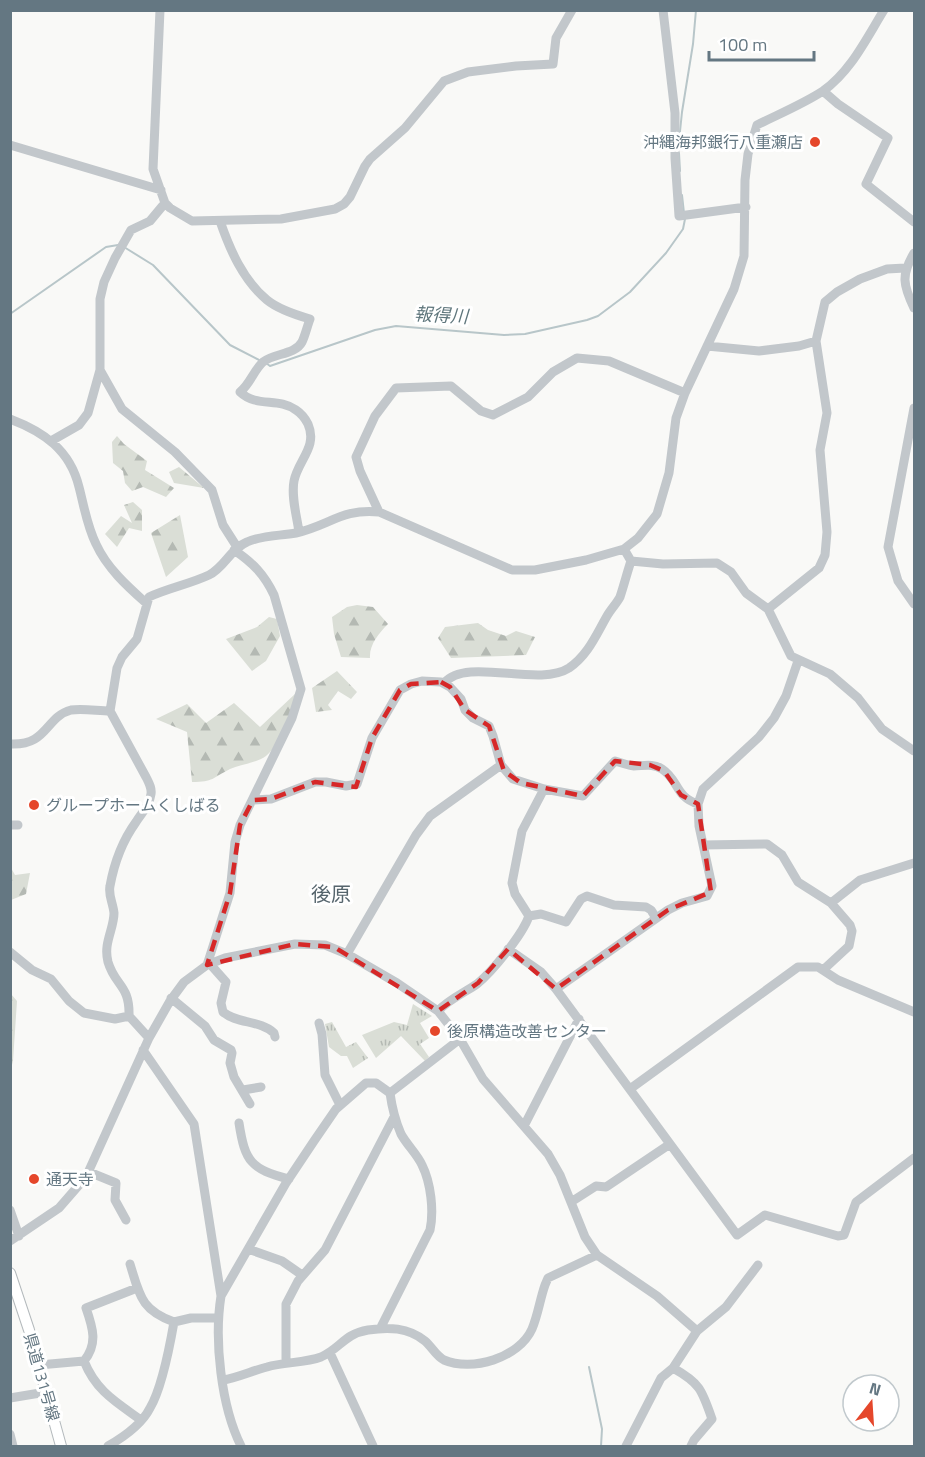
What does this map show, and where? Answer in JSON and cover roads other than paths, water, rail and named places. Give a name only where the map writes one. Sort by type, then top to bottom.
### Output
[{"type":"main road","name":"県道131号線","points":[[10,1273],[62,1446]]},
{"type":"street","points":[[160,10],[153,170],[165,203],[170,208],[186,220],[220,221],[281,219],[335,209],[344,204],[370,159],[405,128],[444,81],[468,72],[553,64],[556,38],[572,10]]},
{"type":"street","points":[[663,10],[675,113],[679,216],[746,207]]},
{"type":"street","points":[[149,1038],[129,1016],[130,1001],[108,960],[108,934],[114,916],[110,886],[126,839],[147,807],[151,788],[110,711],[117,668],[122,657],[137,639],[149,597],[212,574],[235,549],[259,538],[299,532],[346,514],[366,511],[379,512],[512,570],[535,570],[586,560],[624,549],[638,538],[657,514],[669,473],[676,418],[685,393],[734,289],[744,256],[745,180],[748,154],[757,125],[823,91],[857,56],[884,10]]},
{"type":"street","points":[[823,91],[888,138],[866,184],[915,222]]},
{"type":"street","points":[[10,145],[161,190]]},
{"type":"street","points":[[51,441],[85,420],[100,370],[98,320],[104,282],[131,230],[150,221],[165,203]]},
{"type":"street","points":[[220,221],[234,259],[268,301],[310,319],[301,345],[261,363],[247,386],[240,392],[248,400],[294,408],[302,414],[311,432],[311,441],[294,482],[293,493],[299,532]]},
{"type":"street","points":[[915,253],[905,268],[905,289],[915,308]]},
{"type":"street","points":[[768,609],[819,568],[825,555],[827,532],[820,450],[827,413],[816,340],[825,302],[860,279],[887,268],[905,268]]},
{"type":"street","points":[[707,346],[759,351],[799,346],[816,340]]},
{"type":"street","points":[[379,512],[356,457],[375,416],[396,388],[451,386],[481,411],[493,415],[528,397],[553,372],[577,358],[609,361],[685,393]]},
{"type":"street","points":[[100,370],[122,409],[175,452],[212,490],[223,525],[235,549],[258,568],[270,588],[301,689],[292,718],[240,825],[235,842],[230,893],[208,965]]},
{"type":"street","points":[[915,408],[888,548],[898,581],[915,604]]},
{"type":"street","points":[[10,419],[41,433],[62,450],[76,476],[87,521],[96,544],[106,562],[146,603]]},
{"type":"street","points":[[444,683],[460,674],[490,672],[547,675],[569,668],[581,658],[595,640],[619,599],[631,561],[624,549]]},
{"type":"street","points":[[631,561],[663,564],[717,563],[731,572],[740,587],[768,609],[791,656],[830,674],[858,698],[882,729],[915,751]]},
{"type":"street","points":[[556,989],[668,909],[706,896],[711,891],[698,804],[703,789],[759,737],[774,718],[786,696],[798,660]]},
{"type":"street","points":[[253,800],[281,796],[315,782],[350,787],[357,784],[368,746],[400,690],[422,681],[444,683],[450,687],[461,699],[465,710],[473,718],[489,726],[501,765],[513,779],[544,789],[583,796],[615,761],[631,766],[658,766],[671,778],[681,795],[688,801],[698,804]]},
{"type":"street","points":[[10,744],[33,742],[60,717],[72,710],[110,711]]},
{"type":"street","points":[[347,954],[416,835],[430,816],[501,765]]},
{"type":"street","points":[[529,916],[514,894],[512,883],[522,831],[544,789]]},
{"type":"street","points":[[703,845],[768,843],[782,855],[798,882],[831,903],[850,924],[852,931],[849,946],[823,970]]},
{"type":"street","points":[[831,903],[860,880],[915,862]]},
{"type":"street","points":[[529,916],[541,914],[566,922],[581,899],[587,896],[614,905],[646,907],[656,918]]},
{"type":"street","points":[[438,1011],[490,971],[525,928],[529,916]]},
{"type":"street","points":[[10,1210],[15,1238],[59,1208],[76,1191],[89,1172],[149,1038],[171,998],[184,982],[208,965],[225,958],[295,944],[325,945],[347,954],[397,983],[438,1011],[460,1039],[483,1079],[548,1154],[560,1175],[585,1237],[597,1255],[657,1296],[697,1331]]},
{"type":"street","points":[[508,949],[541,972],[556,989],[737,1236],[765,1215],[838,1236],[844,1235],[856,1202],[915,1158]]},
{"type":"street","points":[[10,952],[32,970],[51,979],[69,1001],[84,1013],[115,1018],[129,1016]]},
{"type":"street","points":[[208,965],[226,982],[221,1003],[223,1012],[232,1018],[265,1027],[274,1033],[275,1037]]},
{"type":"street","points":[[630,1089],[798,967],[810,966],[823,970],[838,980],[915,1012]]},
{"type":"street","points":[[171,998],[205,1026],[214,1040],[231,1050],[232,1071],[250,1104]]},
{"type":"street","points":[[524,1126],[579,1019]]},
{"type":"street","points":[[319,1023],[325,1075],[340,1105]]},
{"type":"street","points":[[390,1093],[460,1039]]},
{"type":"street","points":[[143,1050],[194,1124],[220,1296],[218,1348],[230,1422],[241,1446]]},
{"type":"street","points":[[220,1296],[289,1179],[340,1105],[366,1083],[375,1083],[390,1093],[394,1117],[402,1136],[422,1164],[433,1218],[430,1230],[380,1329]]},
{"type":"street","points":[[243,1090],[261,1087]]},
{"type":"street","points":[[286,1363],[286,1304],[302,1275],[326,1250],[394,1117]]},
{"type":"street","points":[[239,1123],[243,1147],[251,1161],[264,1172],[289,1179]]},
{"type":"street","points":[[571,1202],[596,1186],[606,1187],[670,1144]]},
{"type":"street","points":[[89,1172],[116,1183],[115,1200],[126,1220]]},
{"type":"street","points":[[248,1249],[282,1261],[302,1275]]},
{"type":"street","points":[[224,1380],[240,1377],[266,1367],[318,1358],[330,1353],[351,1334],[392,1327],[414,1334],[425,1341],[443,1359],[459,1365],[496,1359],[520,1346],[531,1330],[548,1278],[597,1255]]},
{"type":"street","points":[[130,1264],[137,1288],[150,1311],[158,1316],[174,1322],[191,1318],[218,1318]]},
{"type":"street","points":[[626,1446],[661,1378],[673,1368],[697,1331],[726,1307],[759,1265]]},
{"type":"street","points":[[39,1365],[84,1361],[91,1351],[94,1337],[86,1308],[137,1288]]},
{"type":"street","points":[[108,1446],[141,1420],[150,1408],[169,1352],[174,1322]]},
{"type":"street","points":[[330,1353],[373,1446]]},
{"type":"street","points":[[84,1361],[89,1375],[105,1394],[141,1420]]},
{"type":"street","points":[[673,1368],[699,1386],[712,1419],[694,1440],[692,1446]]},
{"type":"street","points":[[10,1398],[46,1392]]},
{"type":"street","points":[[10,1434],[13,1446]]},
{"type":"waterway","name":"報得川","points":[[679,141],[696,10]]},
{"type":"waterway","name":"報得川","points":[[679,153],[680,171]]},
{"type":"waterway","name":"報得川","points":[[682,195],[684,213]]},
{"type":"waterway","name":"報得川","points":[[266,363],[270,366],[375,330],[396,326],[504,335],[525,334],[587,320],[598,316],[630,292],[666,253],[683,229],[685,219]]},
{"type":"waterway","name":"報得川","points":[[10,314],[106,247],[118,245]]},
{"type":"waterway","name":"報得川","points":[[124,247],[153,265],[230,345],[261,361]]},
{"type":"waterway","points":[[589,1367],[602,1429],[601,1446]]},
{"type":"place","name":"沖縄海邦銀行八重瀬店","points":[[815,142]]},
{"type":"place","name":"グループホームくしばる","points":[[34,805]]},
{"type":"place","name":"後原構造改善センター","points":[[435,1031]]},
{"type":"place","name":"通天寺","points":[[34,1179]]},
{"type":"district","name":"後原","points":[[331,893]]}]
